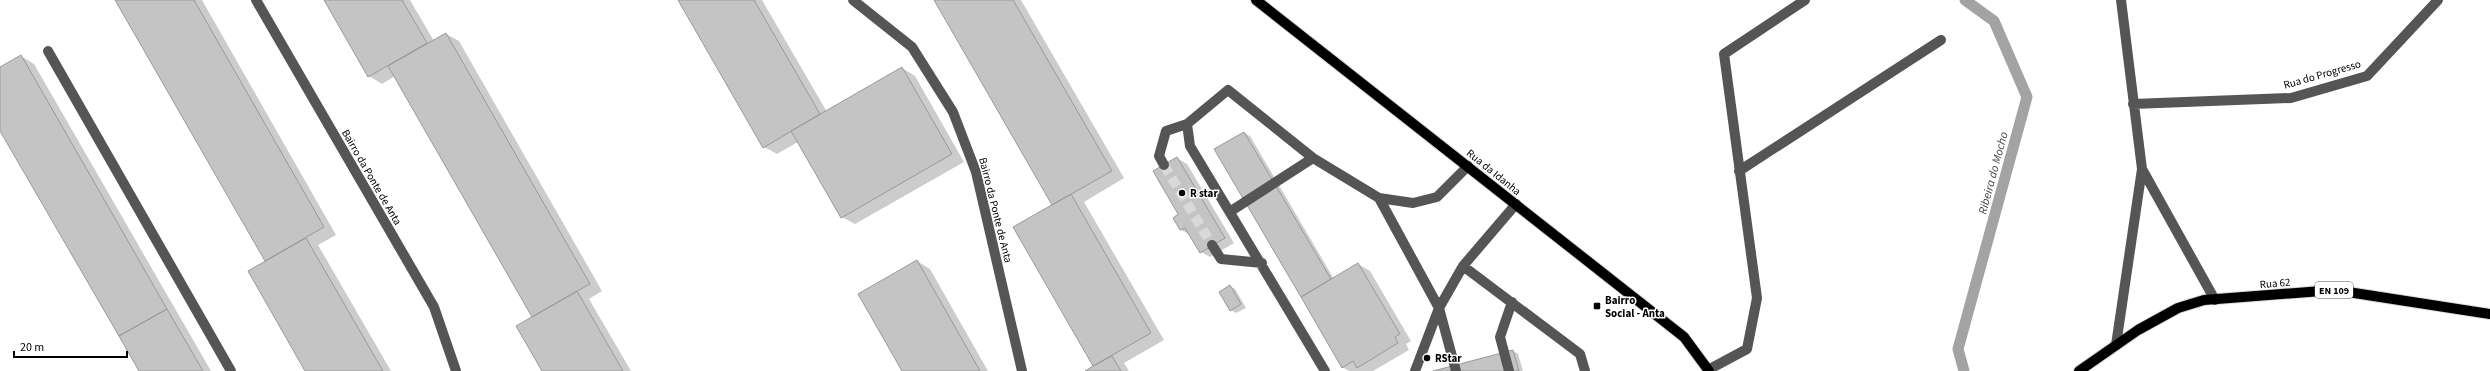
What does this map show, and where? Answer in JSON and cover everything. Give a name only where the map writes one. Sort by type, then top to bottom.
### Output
[{"type":"main road","name":"Rua da Idanha","points":[[1256,0],[1684,337],[1708,370]]},
{"type":"main road","name":"Rua 62","points":[[2079,371],[2138,330],[2178,308],[2204,300],[2335,290],[2490,314]]},
{"type":"street","name":"Bairro da Ponte de Anta","points":[[256,0],[434,307],[455,363],[456,371]]},
{"type":"street","name":"Bairro da Ponte de Anta","points":[[854,0],[912,47],[953,112],[976,172],[1022,371]]},
{"type":"street","points":[[1708,370],[1747,349],[1757,298],[1724,54],[1805,0]]},
{"type":"street","points":[[2116,345],[2142,169],[2121,0]]},
{"type":"street","name":"Rua do Progresso","points":[[2133,104],[2291,98],[2368,76],[2438,0]]},
{"type":"street","points":[[1739,171],[1941,40]]},
{"type":"street","points":[[48,51],[231,371]]},
{"type":"street","points":[[1164,165],[1160,156],[1166,131],[1187,124],[1228,90],[1313,158],[1379,198],[1413,203],[1437,197],[1468,166]]},
{"type":"street","points":[[1187,124],[1190,146],[1231,211],[1325,371]]},
{"type":"street","points":[[1231,211],[1313,158]]},
{"type":"street","points":[[2142,169],[2215,300]]},
{"type":"street","points":[[1379,198],[1439,308],[1456,371]]},
{"type":"street","points":[[1415,371],[1439,308],[1463,266],[1516,204]]},
{"type":"street","points":[[1212,245],[1221,259],[1262,263]]},
{"type":"street","points":[[1463,266],[1580,354],[1585,371]]},
{"type":"street","points":[[1509,371],[1500,338],[1512,302]]},
{"type":"building","points":[[115,0],[194,0],[324,227],[265,261]]},
{"type":"building","points":[[324,0],[402,0],[427,43],[368,77]]},
{"type":"building","points":[[678,0],[754,0],[820,114],[763,148]]},
{"type":"building","points":[[934,0],[1013,0],[1112,171],[1052,205]]},
{"type":"building","points":[[446,33],[590,284],[532,317],[388,66]]},
{"type":"building","points":[[21,55],[167,309],[119,336],[0,131],[0,67]]},
{"type":"building","points":[[902,67],[952,154],[841,218],[791,131]]},
{"type":"building","points":[[1244,132],[1331,279],[1301,297],[1214,149]]},
{"type":"building","name":"R star","points":[[1177,157],[1225,238],[1200,253],[1185,228],[1180,230],[1173,218],[1178,214],[1153,171]]},
{"type":"building","points":[[1071,194],[1151,333],[1093,366],[1013,227]]},
{"type":"building","points":[[306,238],[383,371],[305,371],[248,271]]},
{"type":"building","points":[[917,260],[980,371],[902,371],[858,294]]},
{"type":"building","points":[[1358,263],[1400,334],[1395,337],[1398,343],[1357,368],[1353,361],[1342,368],[1301,297]]},
{"type":"building","points":[[1230,285],[1241,304],[1230,311],[1219,292]]},
{"type":"building","points":[[577,291],[623,371],[542,371],[516,326]]},
{"type":"building","points":[[167,309],[203,371],[139,371],[119,336]]},
{"type":"building","points":[[1513,350],[1519,371],[1433,371]]},
{"type":"building","points":[[1112,356],[1121,371],[1085,371],[1093,366]]},
{"type":"waterway","name":"Ribeira do Mocho","points":[[1964,371],[1958,349],[2027,97],[1994,21],[1965,0]]},
{"type":"tunnel","points":[[1164,165],[1212,245]]},
{"type":"place","name":"R star","points":[[1182,193]]},
{"type":"place","name":"Bairro Social - Anta","points":[[1597,306]]},
{"type":"place","name":"RStar","points":[[1427,358]]}]
